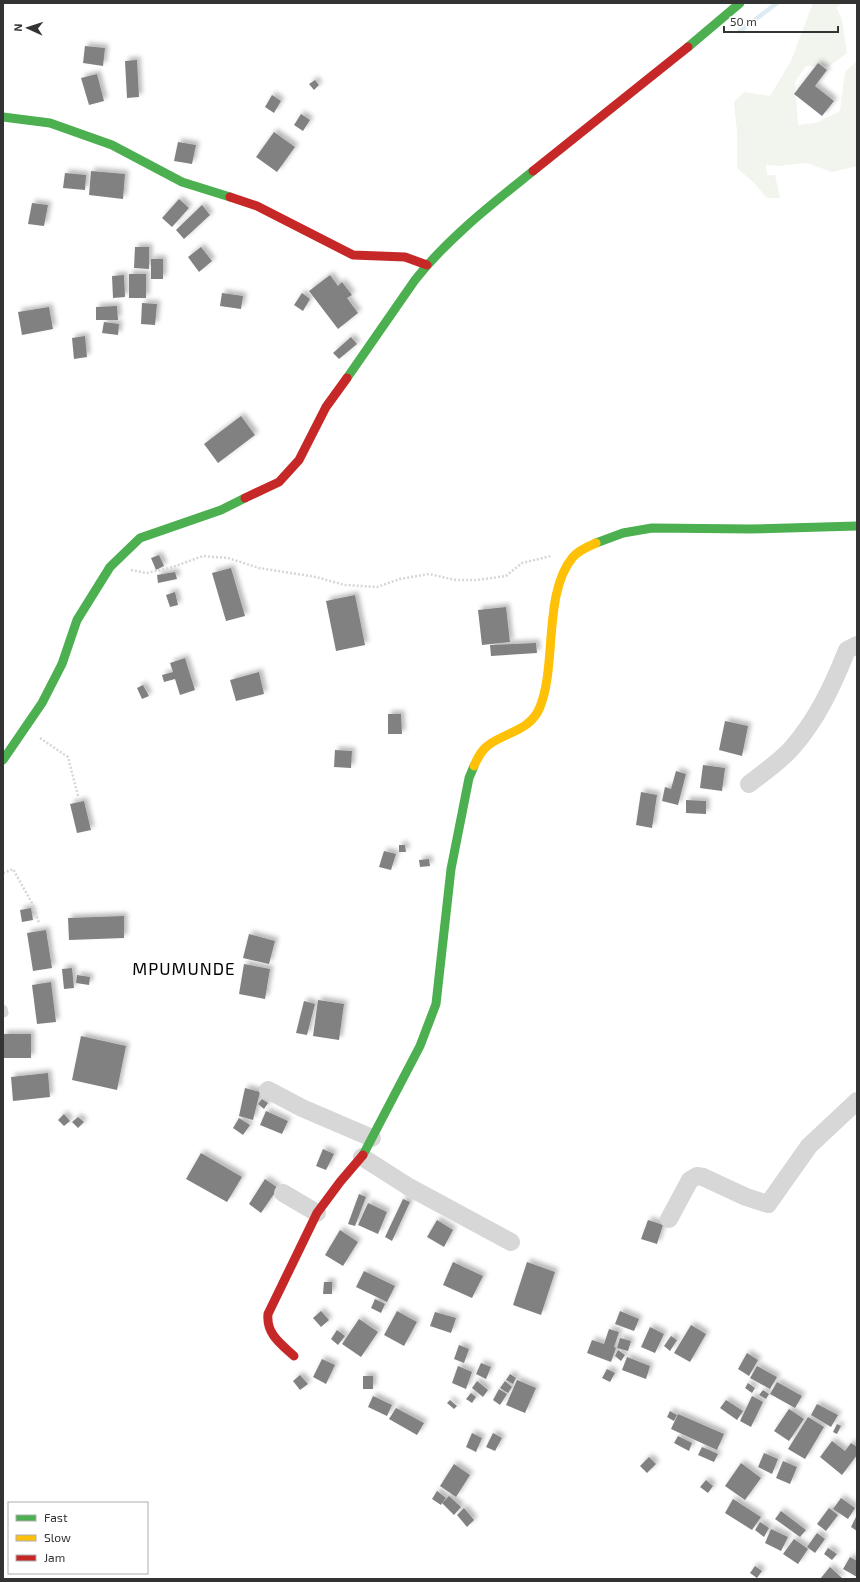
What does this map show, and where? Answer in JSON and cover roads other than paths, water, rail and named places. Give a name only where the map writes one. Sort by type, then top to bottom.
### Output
[{"type":"street","points":[[3,760],[42,703],[62,664],[76,620],[110,567],[140,538],[221,510],[279,482],[299,460],[326,407],[370,346],[414,280],[427,265],[453,239],[507,192],[670,62],[740,3]]},
{"type":"street","points":[[3,117],[50,123],[112,145],[182,182],[257,206],[353,255],[405,257],[427,265]]},
{"type":"street","points":[[294,1356],[276,1339],[266,1321],[268,1314],[317,1213],[340,1182],[362,1157],[420,1046],[436,1004],[451,869],[469,778],[479,755],[490,744],[521,729],[530,722],[540,708],[546,681],[557,592],[567,566],[574,556],[591,545],[623,533],[652,528],[751,529],[857,526]]},
{"type":"street","points":[[749,784],[791,749],[816,716],[847,650],[857,645]]},
{"type":"street","points":[[268,1090],[329,1120],[372,1138]]},
{"type":"street","points":[[669,1219],[690,1180],[697,1176],[703,1177],[746,1197],[768,1204],[809,1146],[857,1101]]},
{"type":"street","points":[[362,1157],[410,1187],[511,1242]]},
{"type":"street","points":[[284,1193],[317,1213]]},
{"type":"waterway","points":[[740,31],[777,3]]},
{"type":"district","name":"MPUMUNDE","points":[[184,968]]}]
